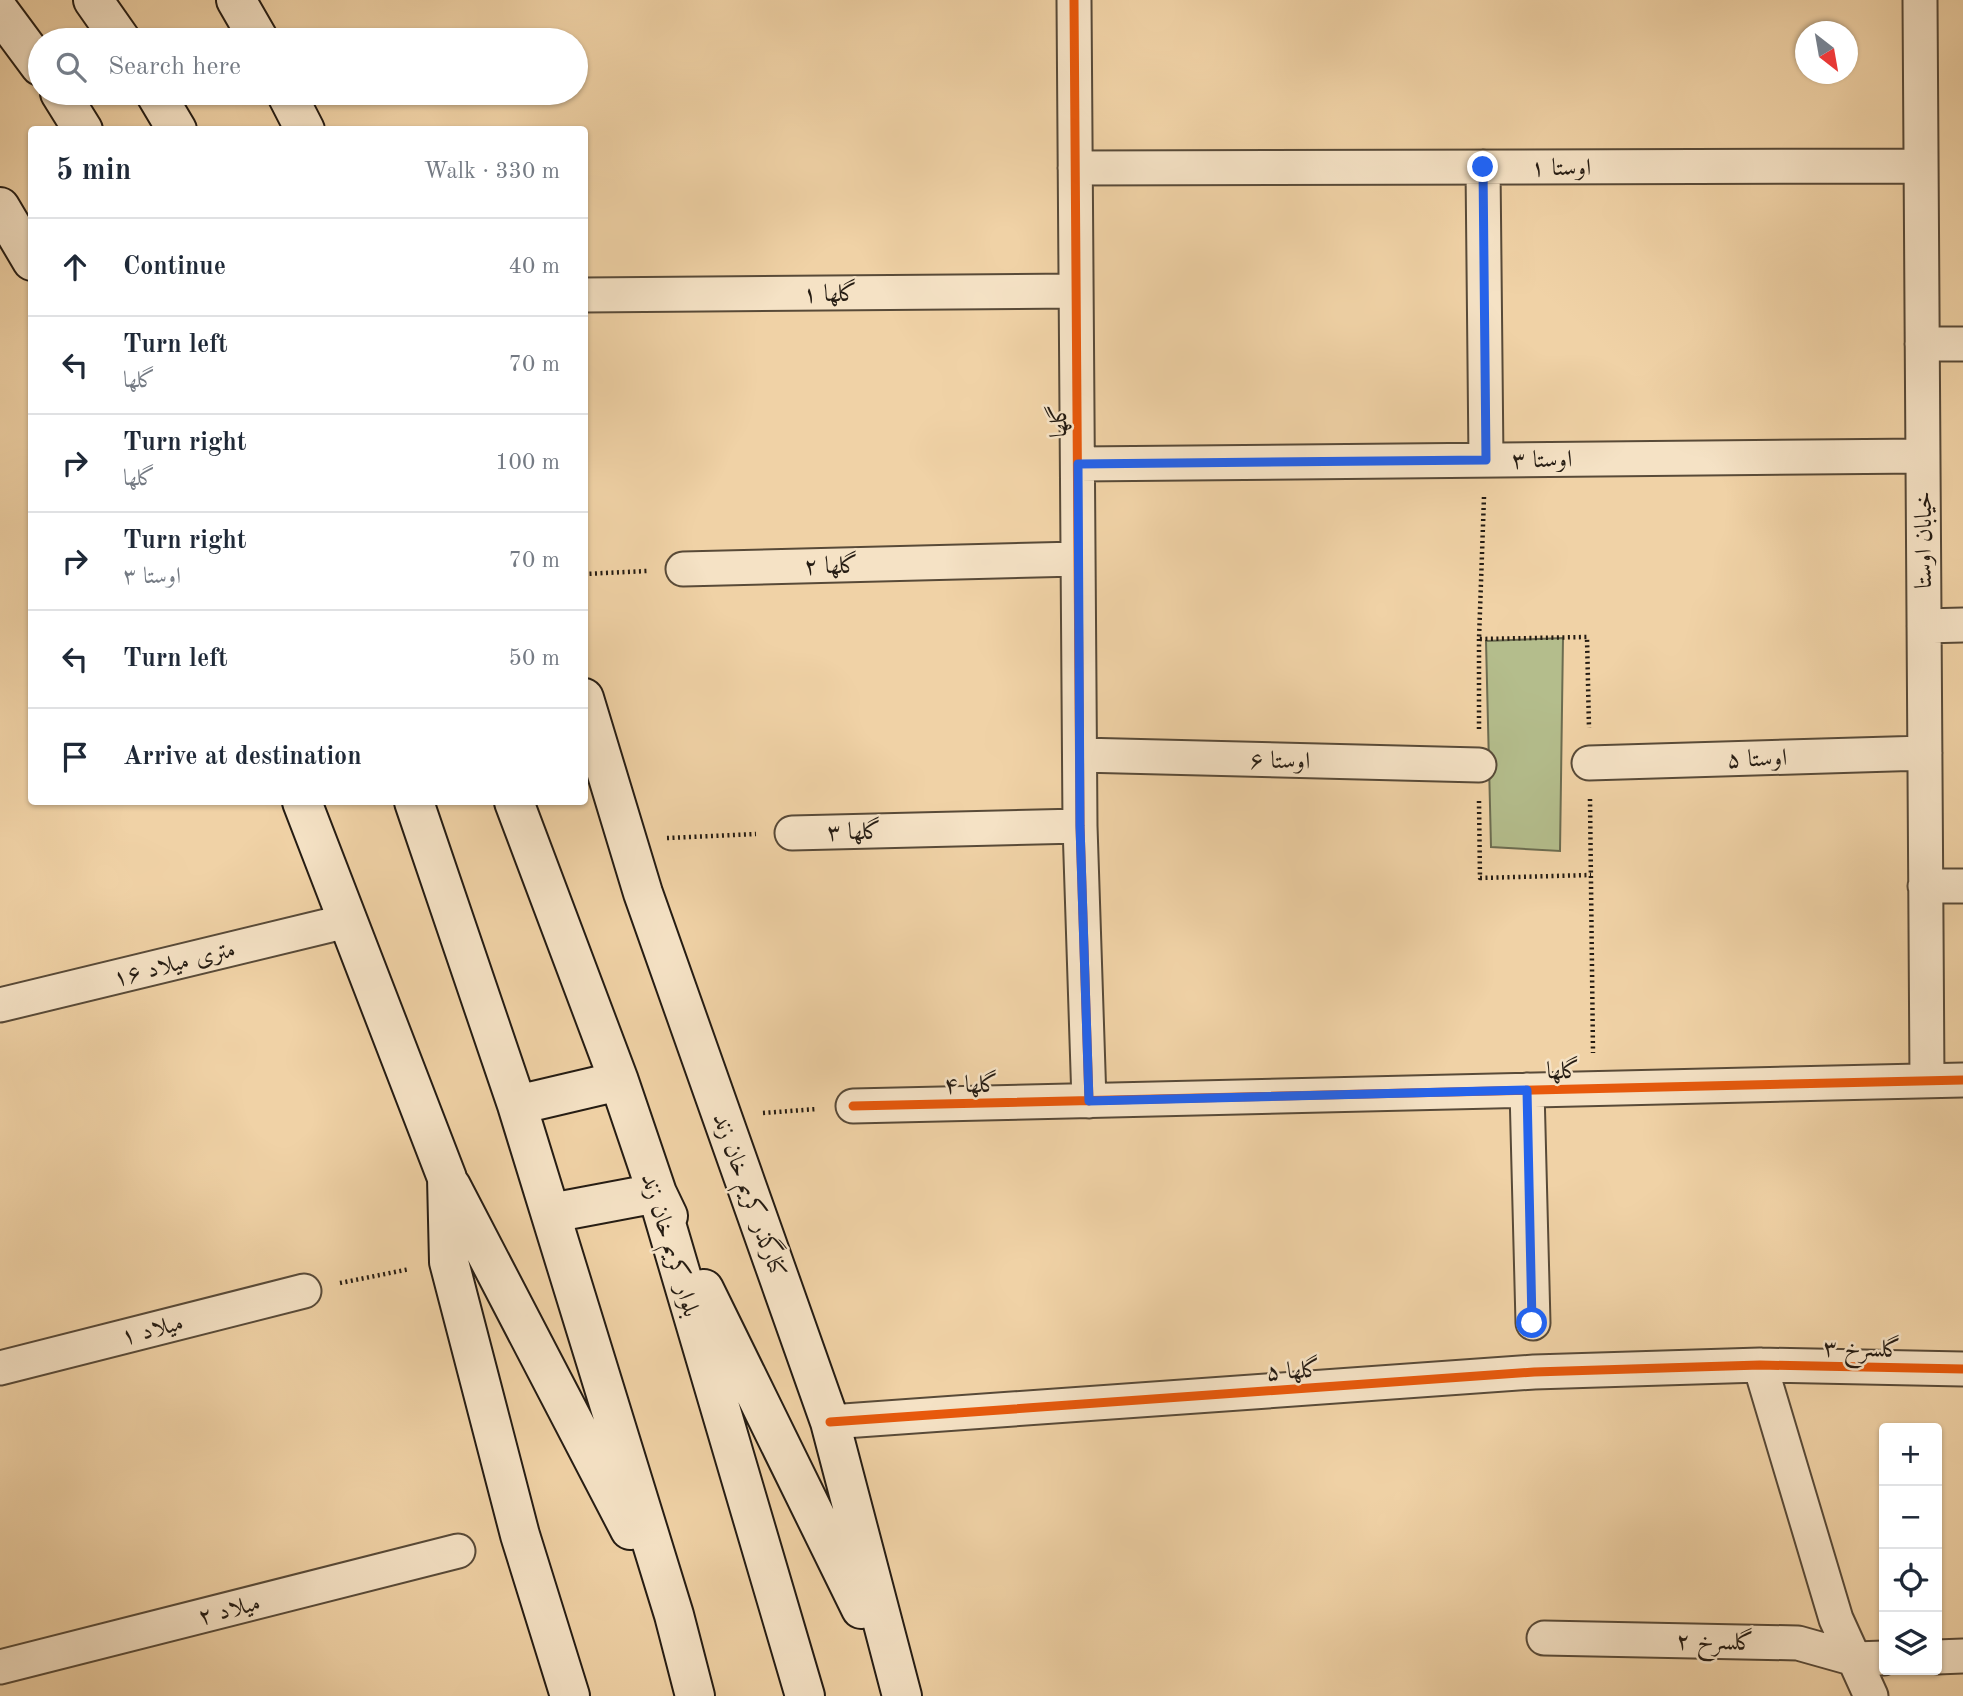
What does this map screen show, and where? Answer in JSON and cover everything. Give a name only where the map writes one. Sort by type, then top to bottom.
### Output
[{"type":"main road","points":[[93,0],[113,28]]},
{"type":"main road","points":[[236,0],[251,28]]},
{"type":"main road","points":[[0,12],[28,50]]},
{"type":"main road","points":[[67,105],[81,126]]},
{"type":"main road","points":[[162,105],[175,126]]},
{"type":"main road","points":[[292,105],[302,126]]},
{"type":"main road","points":[[0,207],[28,254]]},
{"type":"main road","name":"کنارگذر کریم خان زند","points":[[588,711],[642,893],[830,1422],[900,1690]]},
{"type":"main road","points":[[303,805],[447,1178],[674,1615]]},
{"type":"main road","points":[[415,805],[517,1104],[674,1615],[695,1696]]},
{"type":"main road","name":"بلوار کریم خان زند","points":[[515,805],[619,1081],[657,1193],[805,1696]]},
{"type":"main road","points":[[517,1104],[619,1081]]},
{"type":"main road","points":[[447,1178],[449,1262],[520,1535],[570,1696]]},
{"type":"main road","points":[[551,1213],[657,1193],[900,1690]]},
{"type":"street","name":"گلها","points":[[1074,0],[1080,826],[1089,1101],[1963,1080]]},
{"type":"street","name":"خیابان اوستا","points":[[1920,0],[1927,1081]]},
{"type":"street","name":"اوستا ۱","points":[[1075,168],[1921,166]]},
{"type":"street","points":[[1483,167],[1486,460]]},
{"type":"street","name":"گلها ۱","points":[[588,295],[1076,291]]},
{"type":"street","points":[[1922,344],[1963,344]]},
{"type":"street","name":"اوستا ۳","points":[[1078,464],[1923,456]]},
{"type":"street","name":"گلها ۲","points":[[682,569],[1078,559]]},
{"type":"street","points":[[1924,626],[1963,625]]},
{"type":"street","name":"اوستا ۵","points":[[1589,763],[1925,753]]},
{"type":"street","name":"اوستا ۶","points":[[1080,755],[1479,765]]},
{"type":"street","name":"گلها ۳","points":[[792,833],[1080,826]]},
{"type":"street","points":[[1926,886],[1963,886]]},
{"type":"street","name":"۱۶ متری میلاد","points":[[0,1005],[347,920]]},
{"type":"street","points":[[1527,1090],[1532,1323]]},
{"type":"street","name":"گلها ۴","points":[[853,1106],[1089,1101]]},
{"type":"street","name":"میلاد ۱","points":[[0,1368],[304,1291]]},
{"type":"street","points":[[1760,1365],[1836,1619],[1870,1658],[1871,1696]]},
{"type":"street","name":"گلها ۵","points":[[830,1422],[1534,1372],[1760,1365]]},
{"type":"street","name":"گلسرخ ۳","points":[[1760,1365],[1963,1369]]},
{"type":"street","name":"میلاد ۲","points":[[0,1667],[458,1551]]},
{"type":"street","name":"گلسرخ ۲","points":[[1544,1638],[1798,1643],[1870,1658]]},
{"type":"street","points":[[1942,1657],[1963,1656]]},
{"type":"path","points":[[588,574],[682,569]]},
{"type":"path","points":[[722,1116],[853,1106]]},
{"type":"path","points":[[304,1291],[449,1262]]},
{"type":"green space","points":[[1563,638],[1560,851],[1491,847],[1486,641]]},
{"type":"cycle path","points":[[1074,0],[1080,826],[1089,1101]]},
{"type":"cycle path","points":[[853,1106],[1963,1080]]},
{"type":"cycle path","points":[[830,1422],[1534,1372],[1760,1365],[1963,1369]]},
{"type":"route","points":[[1483,167],[1486,460],[1078,464],[1080,826],[1089,1101],[1527,1090],[1532,1323]]}]
